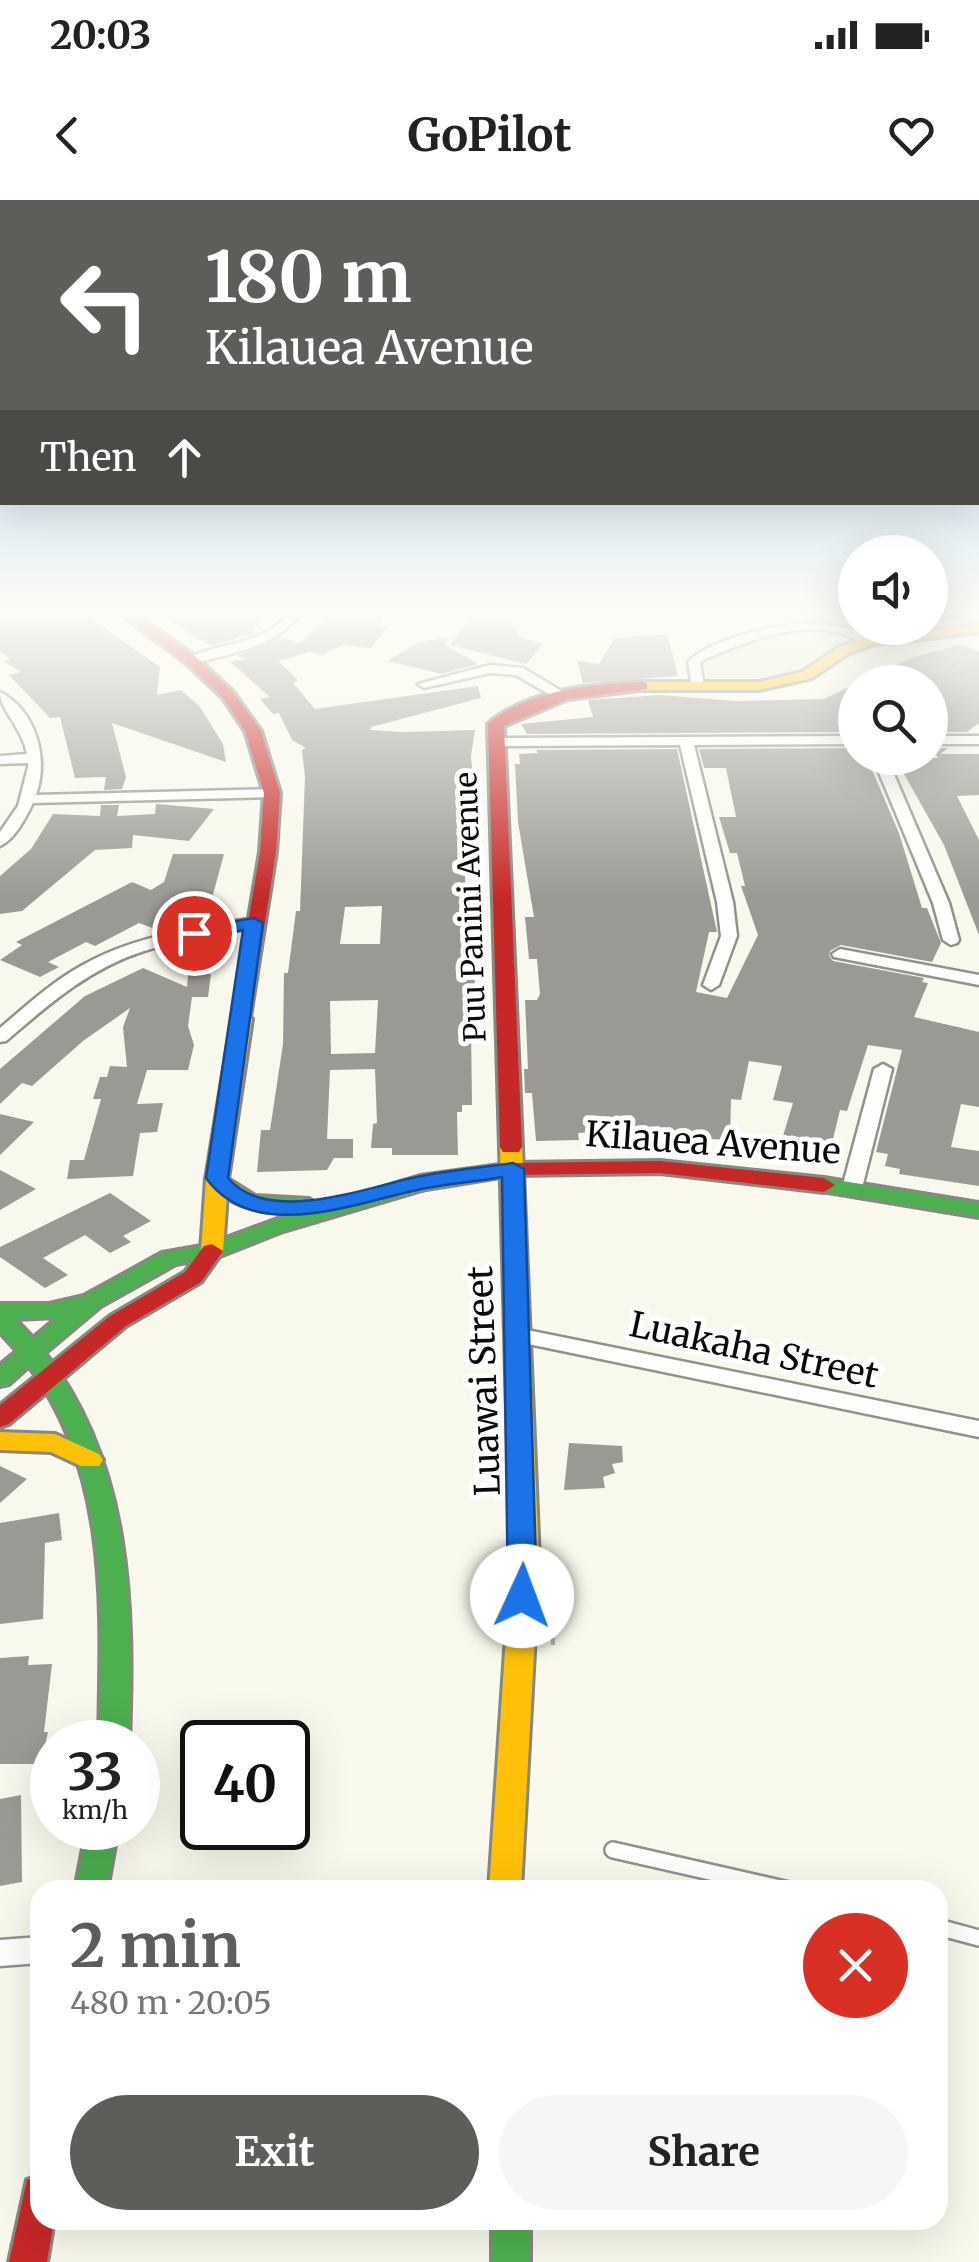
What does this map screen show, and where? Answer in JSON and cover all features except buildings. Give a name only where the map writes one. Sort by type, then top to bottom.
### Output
[{"type":"street","points":[[0,842],[30,799],[36,758],[32,734],[13,706]]},
{"type":"street","points":[[212,1251],[217,1178],[268,852],[272,793],[253,730],[236,706]]},
{"type":"street","name":"Puu Panini Avenue","points":[[513,1169],[496,724],[511,712],[531,706]]},
{"type":"street","points":[[948,739],[977,738]]},
{"type":"street","points":[[496,742],[838,740]]},
{"type":"street","points":[[686,741],[729,936],[711,986]]},
{"type":"street","points":[[0,760],[36,758]]},
{"type":"street","points":[[887,775],[941,903],[952,940]]},
{"type":"street","points":[[30,799],[272,793]]},
{"type":"street","points":[[0,1037],[55,991],[101,962],[194,933],[254,923]]},
{"type":"street","points":[[840,954],[979,980]]},
{"type":"street","points":[[852,1188],[882,1070]]},
{"type":"street","name":"Kilauea Avenue","points":[[0,1378],[93,1301],[170,1258],[212,1251],[340,1204],[416,1184],[513,1169],[660,1166],[852,1188],[979,1210]]},
{"type":"street","name":"Luawai Street","points":[[506,1880],[524,1560],[513,1169]]},
{"type":"street","points":[[217,1178],[231,1196],[244,1203],[269,1207],[340,1204]]},
{"type":"street","name":"Kilauea Avenue","points":[[0,1418],[118,1321],[193,1277],[212,1251]]},
{"type":"street","points":[[0,1314],[49,1312],[93,1301]]},
{"type":"street","points":[[0,1314],[50,1378],[90,1460],[111,1528],[119,1601],[115,1720]]},
{"type":"street","name":"Luakaha Street","points":[[517,1335],[979,1429]]},
{"type":"street","points":[[0,1441],[55,1443],[90,1460]]},
{"type":"street","points":[[93,1880],[98,1850]]},
{"type":"street","points":[[0,1953],[30,1951]]},
{"type":"street","points":[[28,2262],[34,2230]]},
{"type":"street","points":[[511,2230],[512,2262]]},
{"type":"lane","points":[[613,1850],[745,1880]]},
{"type":"lane","points":[[948,1930],[979,1938]]},
{"type":"path","points":[[552,1605],[553,1645]]},
{"type":"traffic: fast","points":[[217,1179],[247,1201],[270,1206],[309,1206]]},
{"type":"traffic: fast","points":[[0,1378],[93,1301],[170,1258],[212,1251],[275,1226],[420,1183]]},
{"type":"traffic: fast","points":[[824,1185],[979,1210]]},
{"type":"traffic: fast","points":[[0,1311],[49,1312],[87,1303]]},
{"type":"traffic: fast","points":[[0,1316],[44,1368],[73,1418],[91,1461],[111,1553],[117,1647],[115,1720]]},
{"type":"traffic: fast","points":[[93,1880],[98,1850]]},
{"type":"traffic: fast","points":[[511,2230],[511,2262]]},
{"type":"traffic: slow","points":[[212,1251],[217,1179],[242,1019]]},
{"type":"traffic: slow","points":[[506,1880],[525,1561],[511,1147]]},
{"type":"traffic: slow","points":[[0,1441],[55,1443],[90,1460]]},
{"type":"traffic: jam","points":[[236,706],[253,731],[272,793],[268,852],[242,1019]]},
{"type":"traffic: jam","points":[[511,1147],[496,724],[532,706]]},
{"type":"traffic: jam","points":[[420,1183],[513,1169],[660,1167],[824,1185]]},
{"type":"traffic: jam","points":[[0,1418],[118,1321],[193,1277],[212,1251]]},
{"type":"traffic: jam","points":[[28,2262],[34,2230]]},
{"type":"route","points":[[194,933],[254,923],[217,1178],[231,1196],[244,1203],[269,1207],[340,1204],[416,1184],[513,1169],[522,1596]]}]
